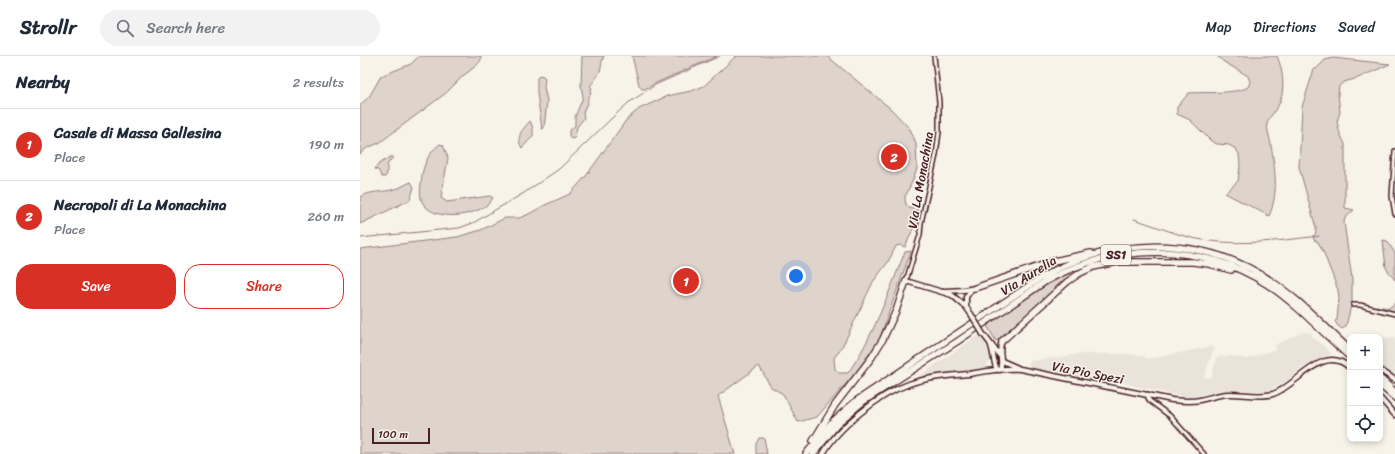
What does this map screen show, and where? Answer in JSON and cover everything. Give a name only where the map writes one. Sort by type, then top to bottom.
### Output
[{"type":"highway","name":"Via Aurelia","points":[[806,454],[835,419],[869,391],[984,317],[1042,277],[1070,263],[1113,250],[1141,247],[1175,247],[1200,251],[1232,261],[1262,275],[1280,287],[1347,346]]},
{"type":"highway","points":[[975,288],[1065,258],[1087,253],[1113,250]]},
{"type":"highway","name":"Via Aurelia","points":[[813,454],[839,422],[864,401],[1046,281],[1070,268],[1102,258],[1125,253],[1164,252],[1186,254],[1234,267],[1269,286],[1290,302],[1347,354]]},
{"type":"highway","points":[[1002,341],[1067,282],[1084,270],[1102,264],[1117,262],[1201,263],[1250,275]]},
{"type":"highway","points":[[806,454],[834,405],[872,357],[884,339],[896,311],[906,281]]},
{"type":"highway","points":[[1383,381],[1395,392]]},
{"type":"highway","points":[[1383,388],[1395,398]]},
{"type":"street","name":"Via La Monachina","points":[[906,281],[920,235],[921,223],[937,146],[940,109],[934,56]]},
{"type":"street","points":[[1395,151],[1392,196],[1395,214]]},
{"type":"street","points":[[906,281],[954,296],[966,307],[1001,358],[1020,369]]},
{"type":"street","points":[[941,291],[975,288]]},
{"type":"street","points":[[966,307],[966,295],[975,288]]},
{"type":"street","points":[[1353,305],[1395,314]]},
{"type":"street","points":[[990,342],[996,344],[1002,341]]},
{"type":"street","points":[[999,370],[1002,341]]},
{"type":"street","points":[[985,372],[993,361],[994,354],[990,342]]},
{"type":"street","points":[[993,361],[999,370]]},
{"type":"street","name":"Via Pio Spezi","points":[[823,454],[838,434],[877,401],[904,386],[933,378],[1020,369],[1172,400],[1186,401],[1226,394],[1269,395],[1280,390],[1318,364],[1330,361],[1341,362],[1347,366]]},
{"type":"street","points":[[1383,372],[1395,380]]},
{"type":"street","points":[[1148,394],[1150,401],[1170,416],[1204,454]]},
{"type":"street","points":[[1383,401],[1395,415]]},
{"type":"shaded area","points":[[419,56],[481,56],[481,60],[446,93],[379,143],[367,148],[360,154],[360,105],[369,97],[381,76],[411,64]]},
{"type":"shaded area","points":[[582,56],[604,56],[601,69],[590,86],[592,88],[590,91],[591,94],[583,113],[584,118],[577,127],[575,137],[573,139],[570,138],[569,131],[575,126],[575,117],[583,97],[581,86]]},
{"type":"shaded area","points":[[632,56],[717,56],[645,89],[642,89],[639,85]]},
{"type":"shaded area","points":[[736,56],[827,56],[891,109],[910,129],[916,143],[917,169],[905,197],[908,207],[918,210],[914,227],[905,247],[900,245],[896,246],[888,262],[873,282],[845,341],[834,358],[835,369],[839,373],[848,373],[873,329],[905,252],[911,251],[879,340],[857,371],[817,417],[798,422],[783,394],[771,387],[759,366],[718,396],[735,454],[360,454],[360,249],[457,237],[481,230],[505,218],[519,218],[527,215],[570,194],[586,176],[627,119],[639,109],[667,96],[691,91],[704,86]]},
{"type":"shaded area","points":[[1217,56],[1277,56],[1279,61],[1283,79],[1282,97],[1279,105],[1267,123],[1274,163],[1275,181],[1274,199],[1269,216],[1225,193],[1238,181],[1240,166],[1239,154],[1236,149],[1229,145],[1217,144],[1211,141],[1190,120],[1177,114],[1177,107],[1189,93],[1228,92],[1248,87],[1250,82],[1248,76],[1224,62]]},
{"type":"shaded area","points":[[1333,58],[1390,64],[1358,78],[1344,82],[1339,86],[1338,94],[1340,112],[1337,122],[1340,134],[1345,144],[1345,208],[1354,210],[1345,218],[1344,222],[1352,279],[1352,302],[1346,326],[1342,329],[1335,321],[1337,320],[1339,299],[1338,290],[1323,251],[1318,242],[1314,240],[1313,236],[1316,233],[1316,228],[1299,167],[1302,107],[1314,69],[1316,69],[1325,60]]},
{"type":"shaded area","points":[[540,75],[545,78],[544,87],[547,101],[544,128],[542,129],[537,93],[537,78]]},
{"type":"shaded area","points":[[530,121],[533,128],[533,136],[522,148],[519,140],[520,136]]},
{"type":"shaded area","points":[[440,144],[443,145],[448,158],[441,198],[447,202],[490,196],[493,198],[488,204],[470,213],[460,215],[439,214],[431,211],[424,205],[420,195],[423,171],[430,154]]},
{"type":"shaded area","points":[[390,157],[393,157],[387,165],[387,174],[385,177],[382,177],[378,170],[375,169]]},
{"type":"shaded area","points":[[411,182],[414,187],[410,200],[360,224],[360,197],[369,193],[397,188]]},
{"type":"shaded area","points":[[1383,240],[1387,241],[1395,253],[1395,280],[1386,268]]},
{"type":"shaded area","points":[[1068,273],[1070,274],[1070,277],[996,341],[987,326],[989,324],[1045,286]]},
{"type":"shaded area","points":[[1395,303],[1395,312],[1378,308],[1376,306],[1389,308]]},
{"type":"shaded area","points":[[1302,332],[1313,333],[1311,336],[1332,354],[1302,368],[1284,383],[1268,391],[1227,390],[1187,398],[1123,383],[1076,377],[1029,368],[1029,361],[1082,354],[1127,354],[1145,356],[1145,358],[1155,358],[1212,346],[1216,350],[1213,351],[1204,377],[1211,378],[1217,357],[1231,356],[1247,359],[1276,349],[1275,345]]},
{"type":"shaded area","points":[[980,334],[990,350],[991,355],[991,359],[985,368],[921,377],[919,376]]},
{"type":"shaded area","points":[[1383,337],[1395,339],[1395,378],[1383,370]]},
{"type":"shaded area","points":[[759,438],[764,438],[767,454],[756,454],[756,444]]},
{"type":"waterway","points":[[360,238],[459,228],[473,223],[524,193],[559,169],[628,103],[655,85],[720,56]]},
{"type":"waterway","points":[[1134,219],[1177,234],[1208,241],[1240,243],[1319,236]]},
{"type":"place","name":"Necropoli di La Monachina","points":[[894,157]]},
{"type":"place","name":"Casale di Massa Gallesina","points":[[686,281]]}]
